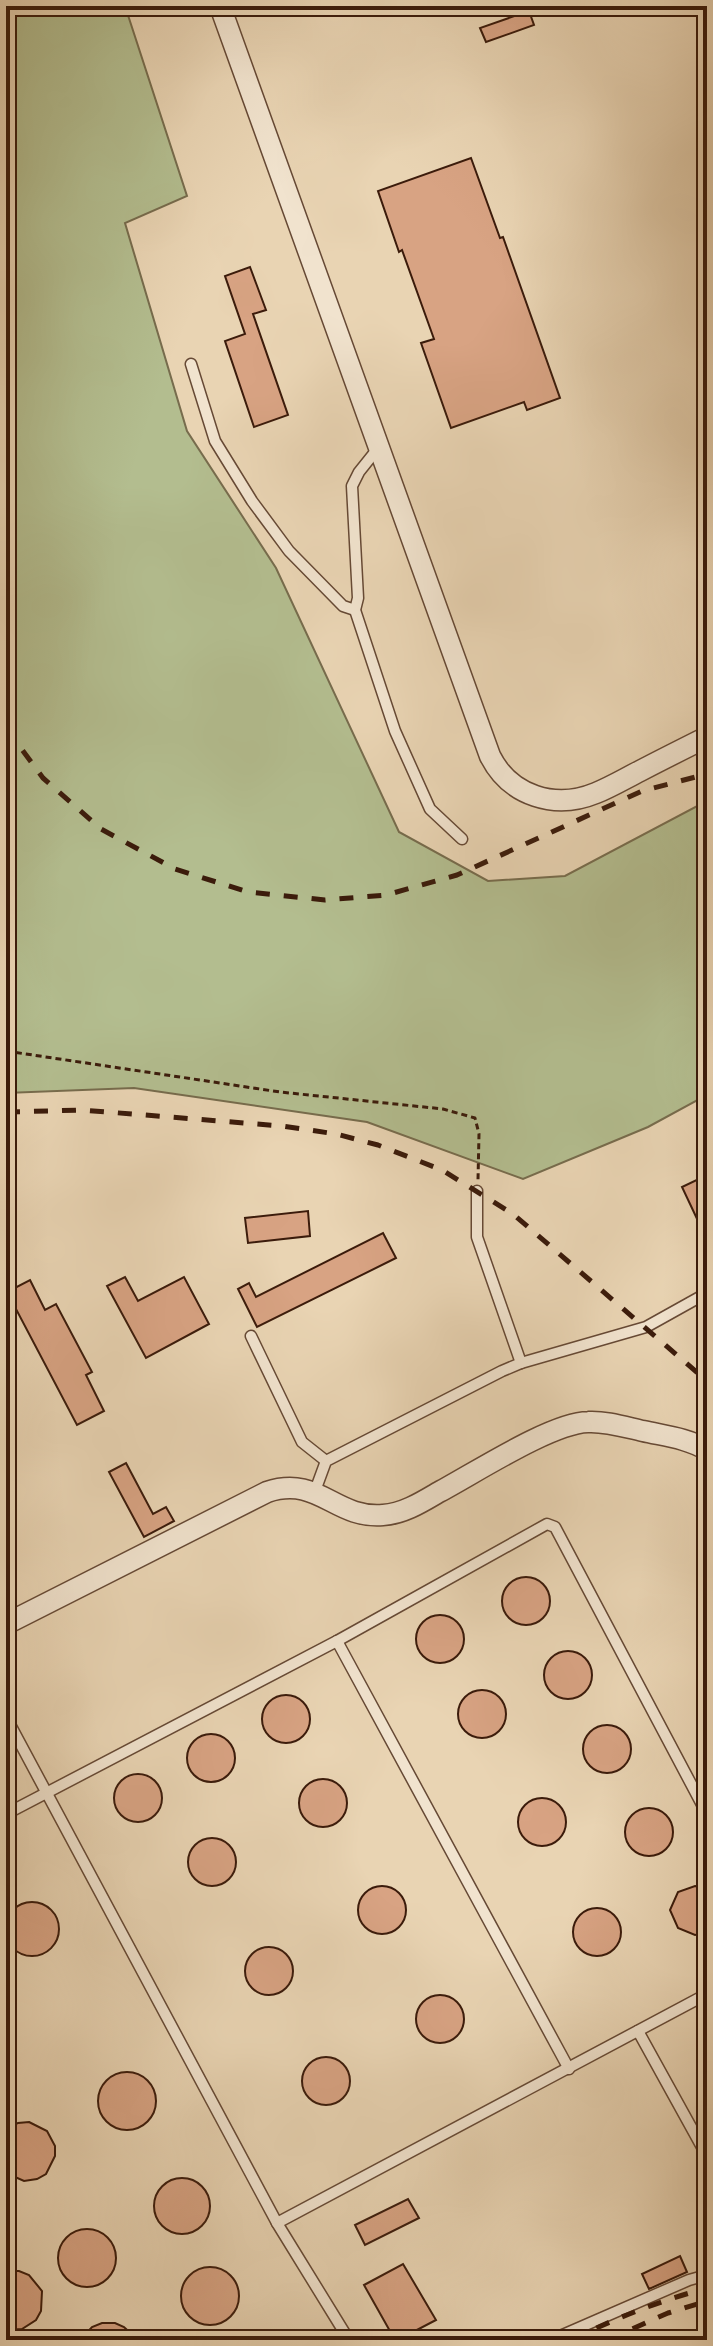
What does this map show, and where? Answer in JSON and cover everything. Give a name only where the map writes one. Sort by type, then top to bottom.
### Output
[{"type":"street","points":[[220,6],[498,772],[518,789],[543,799],[570,801],[595,794],[707,737]]},
{"type":"street","points":[[6,1624],[267,1492],[283,1487],[315,1491],[352,1512],[385,1515],[401,1512],[555,1429],[588,1422],[685,1440],[707,1450]]},
{"type":"lane","points":[[191,364],[215,441],[252,501],[289,551],[343,606],[355,610]]},
{"type":"lane","points":[[379,447],[352,486],[358,598],[355,610],[395,731],[430,809],[462,839]]},
{"type":"lane","points":[[477,1191],[477,1237],[521,1363]]},
{"type":"lane","points":[[315,1491],[326,1461],[521,1363],[646,1327],[707,1293]]},
{"type":"lane","points":[[251,1336],[302,1442],[326,1461]]},
{"type":"lane","points":[[6,1814],[337,1641],[547,1524],[555,1527],[707,1814]]},
{"type":"lane","points":[[337,1641],[569,2069]]},
{"type":"lane","points":[[6,1717],[277,2223],[349,2340]]},
{"type":"lane","points":[[277,2223],[707,1994]]},
{"type":"lane","points":[[638,2031],[707,2156]]},
{"type":"lane","points":[[551,2340],[707,2275]]},
{"type":"path","points":[[6,1051],[280,1092],[443,1109],[475,1118],[479,1134],[477,1191]]},
{"type":"green space","points":[[6,6],[125,6],[187,196],[125,223],[187,431],[276,568],[399,832],[488,881],[565,876],[701,804],[707,804],[707,1095],[648,1127],[523,1179],[367,1122],[134,1088],[6,1093]]},
{"type":"building","points":[[529,11],[534,25],[486,42],[480,28]]},
{"type":"building","points":[[471,158],[500,238],[503,237],[560,398],[527,410],[524,402],[451,428],[421,343],[434,339],[378,191]]},
{"type":"building","points":[[250,267],[266,310],[253,314],[288,415],[254,427],[225,341],[245,334],[225,276]]},
{"type":"building","points":[[707,1175],[707,1240],[682,1187]]},
{"type":"building","points":[[308,1211],[310,1236],[248,1243],[245,1218]]},
{"type":"building","points":[[383,1233],[396,1258],[257,1327],[238,1289],[249,1283],[256,1297]]},
{"type":"building","points":[[125,1277],[138,1301],[184,1277],[209,1324],[146,1358],[107,1286]]},
{"type":"building","points":[[30,1280],[45,1310],[56,1304],[92,1372],[86,1375],[104,1411],[77,1425],[7,1292]]},
{"type":"building","points":[[126,1463],[153,1514],[166,1507],[174,1521],[144,1537],[109,1472]]},
{"type":"building","points":[[526,1577],[535,1578],[543,1584],[549,1592],[549,1610],[543,1618],[535,1624],[526,1625],[517,1624],[509,1618],[503,1610],[502,1601],[503,1592],[509,1584],[517,1578]]},
{"type":"building","points":[[440,1615],[449,1616],[457,1622],[463,1630],[463,1648],[457,1656],[449,1662],[440,1663],[431,1662],[423,1656],[417,1648],[416,1639],[417,1630],[423,1622],[431,1616]]},
{"type":"building","points":[[568,1651],[577,1652],[585,1658],[591,1666],[591,1684],[585,1692],[577,1698],[568,1699],[559,1698],[551,1692],[545,1684],[544,1675],[545,1666],[551,1658],[559,1652]]},
{"type":"building","points":[[482,1690],[491,1691],[499,1697],[505,1705],[505,1723],[499,1731],[491,1737],[482,1738],[473,1737],[465,1731],[459,1723],[458,1714],[459,1705],[465,1697],[473,1691]]},
{"type":"building","points":[[286,1695],[303,1702],[310,1719],[303,1736],[286,1743],[269,1736],[262,1719],[269,1702]]},
{"type":"building","points":[[607,1725],[616,1726],[624,1732],[630,1740],[630,1758],[624,1766],[616,1772],[607,1773],[598,1772],[590,1766],[584,1758],[583,1749],[584,1740],[590,1732],[598,1726]]},
{"type":"building","points":[[211,1734],[228,1741],[235,1758],[228,1775],[211,1782],[194,1775],[187,1758],[194,1741]]},
{"type":"building","points":[[138,1774],[155,1781],[162,1798],[155,1815],[138,1822],[121,1815],[114,1798],[121,1781]]},
{"type":"building","points":[[323,1779],[332,1780],[340,1786],[346,1794],[346,1812],[340,1820],[332,1826],[323,1827],[314,1826],[306,1820],[300,1812],[299,1803],[300,1794],[306,1786],[314,1780]]},
{"type":"building","points":[[542,1798],[551,1799],[559,1805],[565,1813],[565,1831],[559,1839],[551,1845],[542,1846],[533,1845],[525,1839],[519,1831],[518,1822],[519,1813],[525,1805],[533,1799]]},
{"type":"building","points":[[649,1808],[658,1809],[666,1815],[672,1823],[672,1841],[666,1849],[658,1855],[649,1856],[640,1855],[632,1849],[626,1841],[625,1832],[626,1823],[632,1815],[640,1809]]},
{"type":"building","points":[[212,1838],[221,1839],[229,1845],[235,1853],[235,1871],[229,1879],[221,1885],[212,1886],[203,1885],[195,1879],[189,1871],[188,1862],[189,1853],[195,1845],[203,1839]]},
{"type":"building","points":[[382,1886],[391,1887],[399,1893],[405,1901],[405,1919],[399,1927],[391,1933],[382,1934],[373,1933],[365,1927],[359,1919],[358,1910],[359,1901],[365,1893],[373,1887]]},
{"type":"building","points":[[695,1886],[707,1888],[707,1933],[695,1935],[678,1928],[670,1910],[678,1892]]},
{"type":"building","points":[[32,1902],[43,1904],[51,1910],[57,1918],[57,1940],[51,1948],[43,1954],[32,1956],[21,1954],[13,1948],[7,1940],[5,1929],[7,1918],[13,1910],[21,1904]]},
{"type":"building","points":[[597,1908],[606,1909],[614,1915],[620,1923],[620,1941],[614,1949],[606,1955],[597,1956],[588,1955],[580,1949],[574,1941],[573,1932],[574,1923],[580,1915],[588,1909]]},
{"type":"building","points":[[269,1947],[278,1948],[286,1954],[292,1962],[292,1980],[286,1988],[278,1994],[269,1995],[260,1994],[252,1988],[246,1980],[245,1971],[246,1962],[252,1954],[260,1948]]},
{"type":"building","points":[[440,1995],[449,1996],[457,2002],[463,2010],[463,2028],[457,2036],[449,2042],[440,2043],[431,2042],[423,2036],[417,2028],[416,2019],[417,2010],[423,2002],[431,1996]]},
{"type":"building","points":[[326,2057],[335,2058],[343,2064],[349,2072],[349,2090],[343,2098],[335,2104],[326,2105],[317,2104],[309,2098],[303,2090],[302,2081],[303,2072],[309,2064],[317,2058]]},
{"type":"building","points":[[127,2072],[148,2080],[156,2101],[148,2122],[127,2130],[106,2122],[98,2101],[106,2080]]},
{"type":"building","points":[[29,2122],[47,2131],[55,2146],[55,2156],[46,2174],[24,2181],[6,2173],[6,2130],[18,2123]]},
{"type":"building","points":[[182,2178],[202,2186],[210,2206],[202,2226],[182,2234],[162,2226],[154,2206],[162,2186]]},
{"type":"building","points":[[408,2199],[419,2218],[365,2245],[355,2225]]},
{"type":"building","points":[[87,2229],[108,2237],[116,2258],[108,2279],[87,2287],[66,2279],[58,2258],[66,2237]]},
{"type":"building","points":[[680,2256],[687,2272],[649,2289],[642,2274]]},
{"type":"building","points":[[403,2264],[436,2320],[411,2333],[414,2340],[395,2340],[364,2285]]},
{"type":"building","points":[[210,2267],[221,2269],[230,2276],[237,2285],[237,2307],[230,2316],[221,2323],[210,2325],[199,2323],[190,2316],[183,2307],[181,2296],[183,2285],[190,2276],[199,2269]]},
{"type":"building","points":[[6,2271],[29,2275],[42,2291],[41,2311],[36,2320],[22,2329],[6,2330]]},
{"type":"building","points":[[102,2323],[124,2327],[138,2340],[80,2340],[92,2327]]},
{"type":"railway","points":[[6,728],[43,778],[101,829],[175,869],[248,892],[325,900],[386,895],[457,875],[642,791],[707,774]]},
{"type":"railway","points":[[6,1112],[82,1110],[282,1126],[336,1134],[378,1145],[442,1170],[513,1214],[707,1381]]},
{"type":"railway","points":[[571,2340],[604,2324],[707,2288]]},
{"type":"railway","points":[[607,2340],[668,2313],[707,2301]]}]
